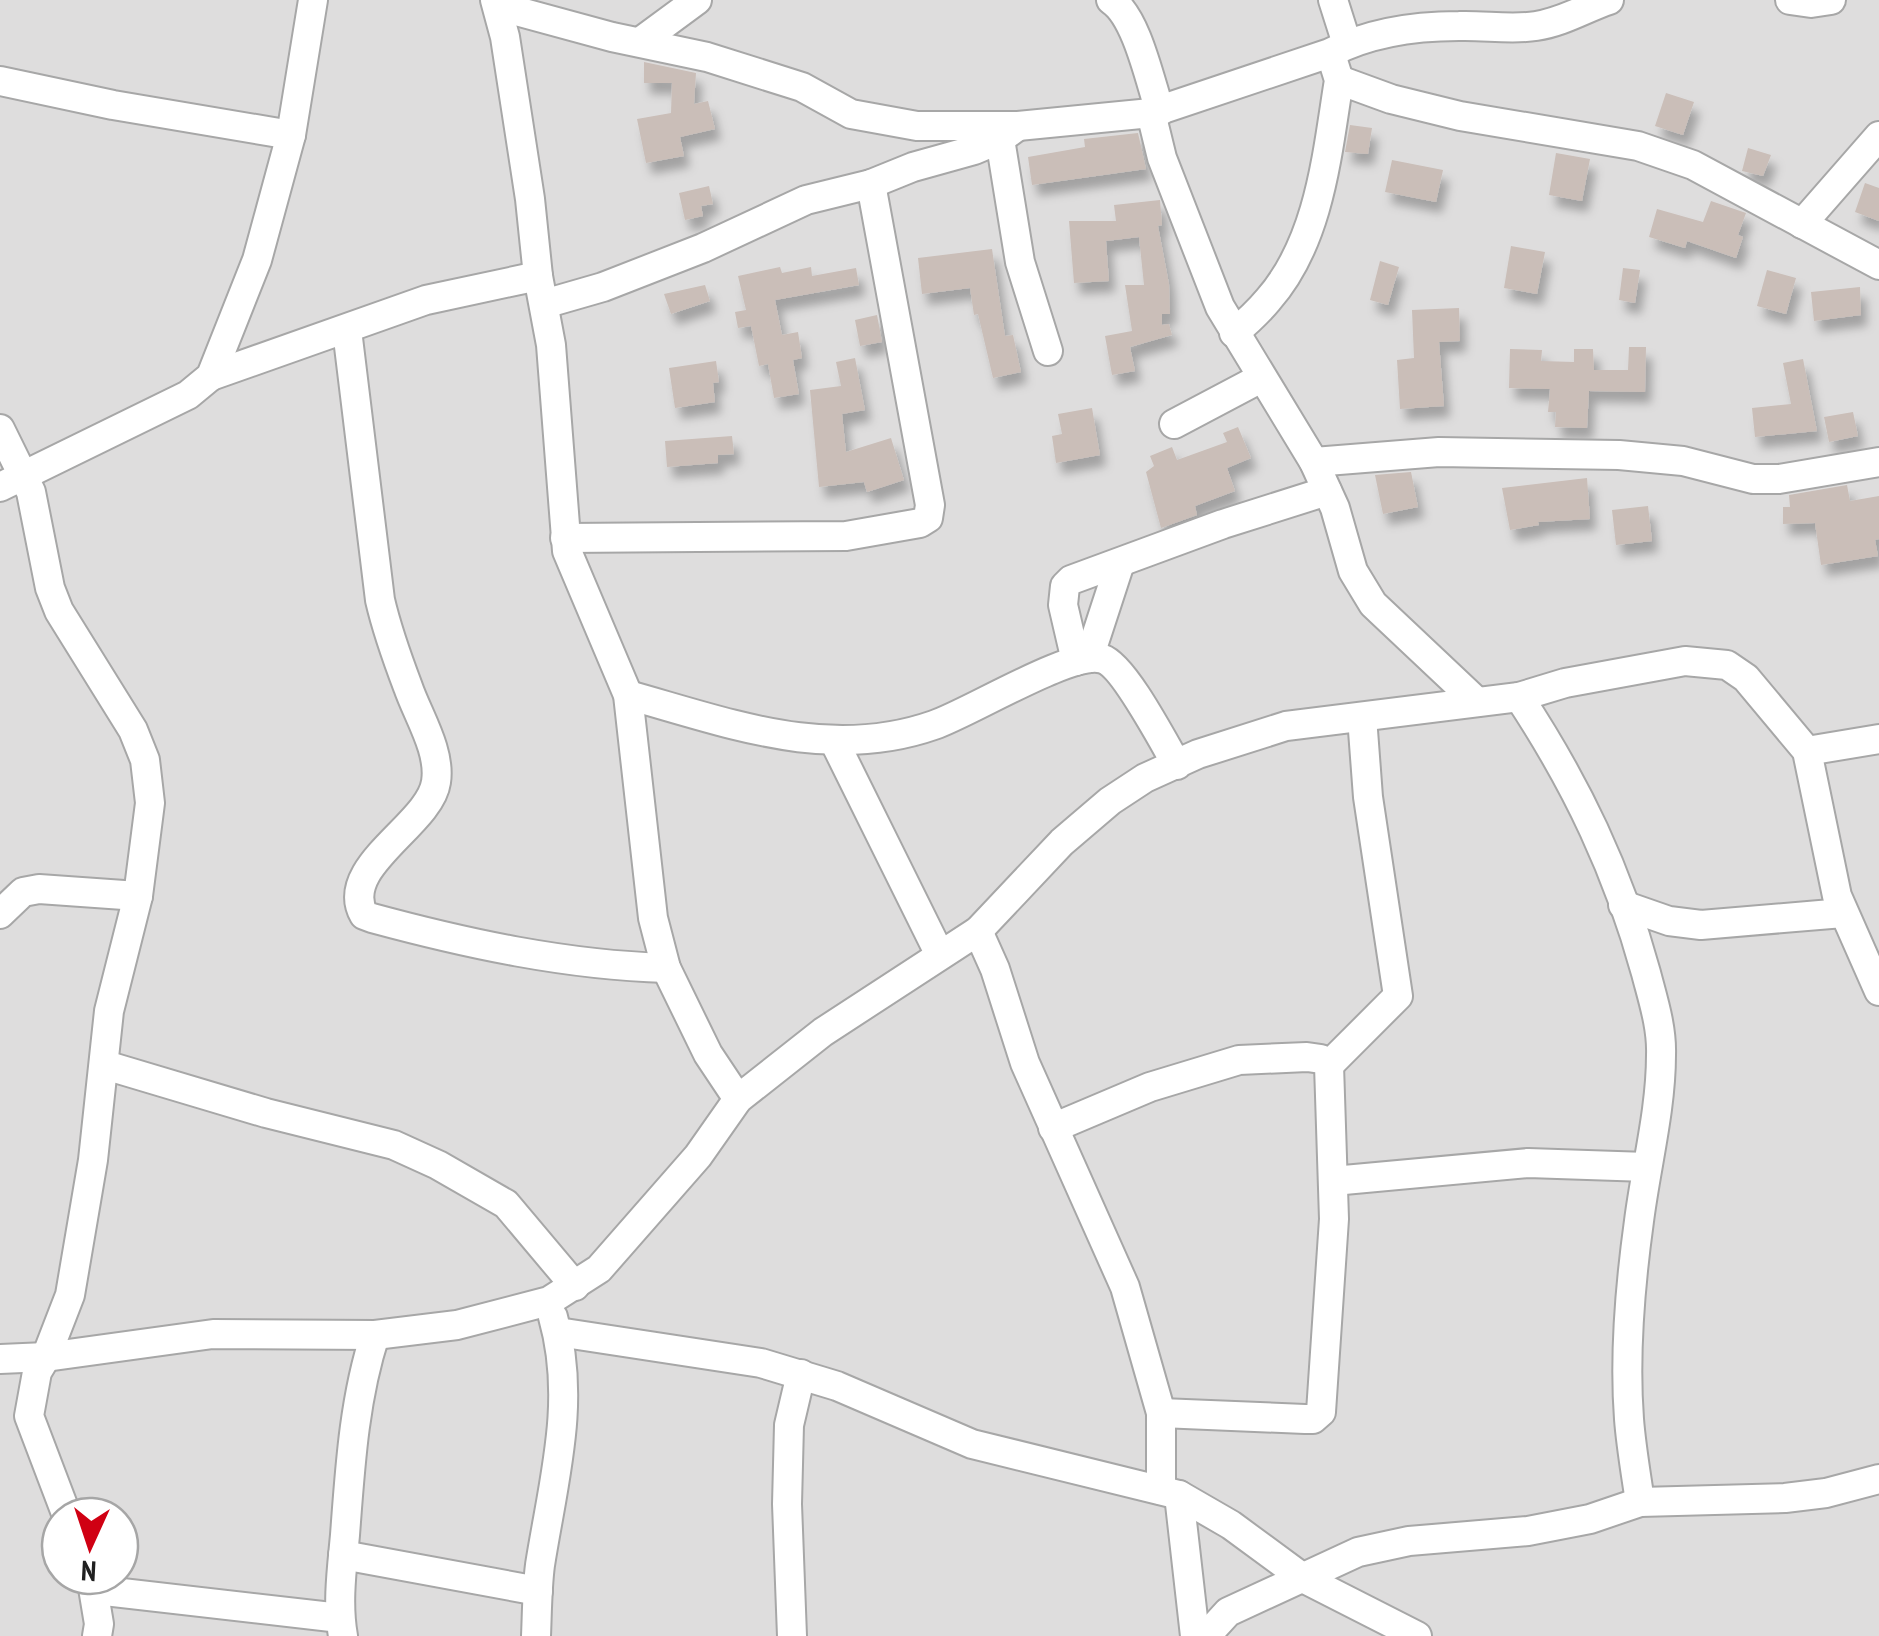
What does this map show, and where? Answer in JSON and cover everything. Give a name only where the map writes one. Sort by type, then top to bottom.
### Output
[{"type":"street","points":[[211,376],[256,260],[291,134],[313,0]]},
{"type":"street","points":[[640,42],[697,0]]},
{"type":"street","points":[[1111,0],[1130,24],[1156,112],[1162,158],[1220,307],[1314,462],[1336,508],[1353,571],[1373,604],[1476,702]]},
{"type":"street","points":[[1234,333],[1277,288],[1312,222],[1339,59],[1333,0]]},
{"type":"street","points":[[544,304],[604,287],[703,248],[806,200],[871,184],[990,135],[1156,112],[1339,59],[1419,29],[1544,25],[1610,0]]},
{"type":"street","points":[[1790,0],[1831,0]]},
{"type":"street","points":[[738,1099],[708,1054],[666,968],[653,918],[628,694],[586,600],[565,538],[559,418],[530,199],[496,3],[693,53],[802,87],[851,114],[990,135]]},
{"type":"street","points":[[1339,59],[1390,99],[1460,116],[1638,146],[1693,165],[1879,265]]},
{"type":"street","points":[[0,81],[291,134]]},
{"type":"street","points":[[990,135],[1020,262],[1048,351]]},
{"type":"street","points":[[1802,224],[1879,136]]},
{"type":"street","points":[[565,538],[846,536],[920,523],[928,518],[930,504],[871,184]]},
{"type":"street","points":[[12,481],[188,395],[211,376],[426,300],[538,276]]},
{"type":"street","points":[[347,330],[380,600],[388,634],[430,742],[436,782],[431,797],[373,864],[362,884],[358,904],[364,916],[484,946],[611,966],[666,968]]},
{"type":"street","points":[[1174,424],[1261,378]]},
{"type":"street","points":[[0,429],[12,481],[31,492],[58,611],[133,730],[145,760],[150,803],[138,896],[109,1011],[105,1065],[70,1294],[32,1387],[29,1416],[59,1496]]},
{"type":"street","points":[[1314,462],[1439,452],[1619,455],[1683,461],[1753,480],[1879,462]]},
{"type":"street","points":[[1083,659],[1062,606],[1064,586],[1071,580],[1327,491]]},
{"type":"street","points":[[1083,659],[1120,564]]},
{"type":"street","points":[[628,694],[775,736],[834,741],[885,739],[935,725],[1083,659],[1102,658],[1112,664],[1136,696],[1177,765]]},
{"type":"street","points":[[0,1359],[46,1357],[213,1334],[375,1335],[458,1325],[549,1301],[600,1269],[698,1156],[738,1099],[823,1032],[978,931],[1062,842],[1110,801],[1145,778],[1198,754],[1286,726],[1520,697],[1565,683],[1685,661],[1726,664],[1746,678],[1807,751],[1816,782],[1824,842],[1843,913],[1877,986]]},
{"type":"street","points":[[1520,697],[1587,811],[1638,943],[1659,1023],[1662,1054],[1638,1223],[1627,1358],[1629,1421],[1640,1502]]},
{"type":"street","points":[[1161,1413],[1305,1420],[1321,1412],[1334,1219],[1329,1065],[1398,996],[1372,834],[1362,717]]},
{"type":"street","points":[[1807,751],[1879,739]]},
{"type":"street","points":[[834,741],[940,955]]},
{"type":"street","points":[[0,914],[24,892],[39,888],[138,896]]},
{"type":"street","points":[[1623,906],[1668,921],[1702,925],[1843,913]]},
{"type":"street","points":[[978,931],[995,969],[1025,1063],[1125,1287],[1161,1413],[1170,1493],[1195,1636]]},
{"type":"street","points":[[1053,1128],[1150,1086],[1239,1060],[1307,1057],[1321,1058],[1329,1065]]},
{"type":"street","points":[[105,1065],[266,1114],[394,1145],[438,1165],[506,1204],[575,1286]]},
{"type":"street","points":[[1332,1181],[1528,1163],[1647,1167]]},
{"type":"street","points":[[536,1636],[538,1591],[566,1395],[558,1332],[549,1301]]},
{"type":"street","points":[[558,1332],[761,1363],[884,1405],[972,1444],[1170,1493],[1231,1525],[1376,1626],[1417,1636]]},
{"type":"street","points":[[140,1591],[342,1627],[343,1555],[360,1398],[364,1368],[375,1335]]},
{"type":"street","points":[[792,1636],[786,1504],[789,1425],[801,1374]]},
{"type":"street","points":[[1206,1636],[1228,1612],[1358,1552],[1409,1541],[1528,1532],[1590,1519],[1640,1502],[1785,1498],[1879,1478]]},
{"type":"street","points":[[343,1555],[538,1591]]},
{"type":"street","points":[[95,1596],[100,1624],[97,1636]]},
{"type":"shaded area","points":[[0,0],[1879,0],[1879,1636],[0,1636]]},
{"type":"building","points":[[644,62],[696,73],[694,104],[708,101],[715,129],[680,137],[684,156],[646,163],[637,119],[671,113],[672,83],[644,83]]},
{"type":"building","points":[[1666,93],[1694,102],[1683,135],[1655,126]]},
{"type":"building","points":[[1350,125],[1372,128],[1368,154],[1345,152]]},
{"type":"building","points":[[1138,133],[1146,169],[1032,185],[1028,157],[1085,147],[1084,139]]},
{"type":"building","points":[[1748,148],[1771,155],[1763,176],[1742,171]]},
{"type":"building","points":[[1556,153],[1590,159],[1582,201],[1549,195]]},
{"type":"building","points":[[1392,160],[1443,170],[1436,202],[1385,192]]},
{"type":"building","points":[[1865,183],[1879,188],[1879,221],[1855,212]]},
{"type":"building","points":[[709,186],[713,204],[701,206],[703,216],[685,220],[679,193]]},
{"type":"building","points":[[1160,200],[1162,225],[1158,226],[1169,284],[1170,314],[1162,314],[1162,325],[1169,324],[1172,335],[1130,347],[1135,371],[1112,375],[1105,336],[1132,331],[1125,285],[1144,285],[1139,237],[1106,241],[1109,281],[1074,283],[1069,221],[1116,221],[1114,205]]},
{"type":"building","points":[[1711,201],[1746,213],[1738,235],[1743,237],[1736,258],[1687,241],[1685,248],[1649,237],[1657,209],[1703,222]]},
{"type":"building","points":[[1511,246],[1545,252],[1537,294],[1504,288]]},
{"type":"building","points":[[992,249],[1005,336],[1013,335],[1021,372],[993,378],[970,288],[922,294],[918,258]]},
{"type":"building","points":[[1380,261],[1399,267],[1388,305],[1370,300]]},
{"type":"building","points":[[780,267],[782,273],[811,267],[812,276],[856,268],[859,285],[775,300],[782,335],[798,332],[802,358],[793,360],[799,394],[774,398],[768,364],[759,366],[751,326],[738,328],[735,312],[746,310],[738,276]]},
{"type":"building","points":[[1623,268],[1640,270],[1635,303],[1619,300]]},
{"type":"building","points":[[1767,270],[1796,278],[1786,314],[1757,306]]},
{"type":"building","points":[[705,285],[710,301],[671,314],[664,294]]},
{"type":"building","points":[[1860,287],[1861,315],[1814,321],[1811,292]]},
{"type":"building","points":[[1459,308],[1460,341],[1439,342],[1444,406],[1400,409],[1397,360],[1414,358],[1412,310]]},
{"type":"building","points":[[877,315],[882,342],[860,346],[855,320]]},
{"type":"building","points":[[1629,347],[1646,347],[1645,392],[1589,391],[1587,428],[1555,427],[1556,412],[1548,412],[1550,389],[1509,388],[1510,349],[1542,350],[1541,361],[1574,362],[1574,349],[1593,349],[1594,370],[1628,370]]},
{"type":"building","points":[[855,358],[865,410],[842,414],[846,452],[891,438],[904,480],[867,492],[864,482],[819,487],[810,390],[841,386],[836,362]]},
{"type":"building","points":[[1803,359],[1817,431],[1755,437],[1752,408],[1791,404],[1783,363]]},
{"type":"building","points":[[716,361],[719,382],[713,383],[715,402],[675,408],[669,368]]},
{"type":"building","points":[[1092,408],[1100,455],[1056,463],[1052,436],[1062,434],[1058,414]]},
{"type":"building","points":[[1853,412],[1858,436],[1829,442],[1824,417]]},
{"type":"building","points":[[1238,427],[1251,458],[1227,468],[1235,491],[1195,506],[1197,515],[1161,528],[1146,472],[1154,466],[1150,456],[1172,447],[1177,460],[1227,442],[1223,433]]},
{"type":"building","points":[[732,436],[734,454],[718,455],[718,463],[667,467],[665,441]]},
{"type":"building","points":[[1411,472],[1418,507],[1383,514],[1375,475]]},
{"type":"building","points":[[1587,478],[1590,519],[1538,522],[1539,525],[1510,530],[1502,488]]},
{"type":"building","points":[[1847,485],[1850,501],[1879,496],[1879,539],[1875,540],[1878,556],[1821,565],[1815,523],[1783,524],[1783,507],[1790,507],[1789,495]]},
{"type":"building","points":[[1648,506],[1652,541],[1616,545],[1612,510]]}]
